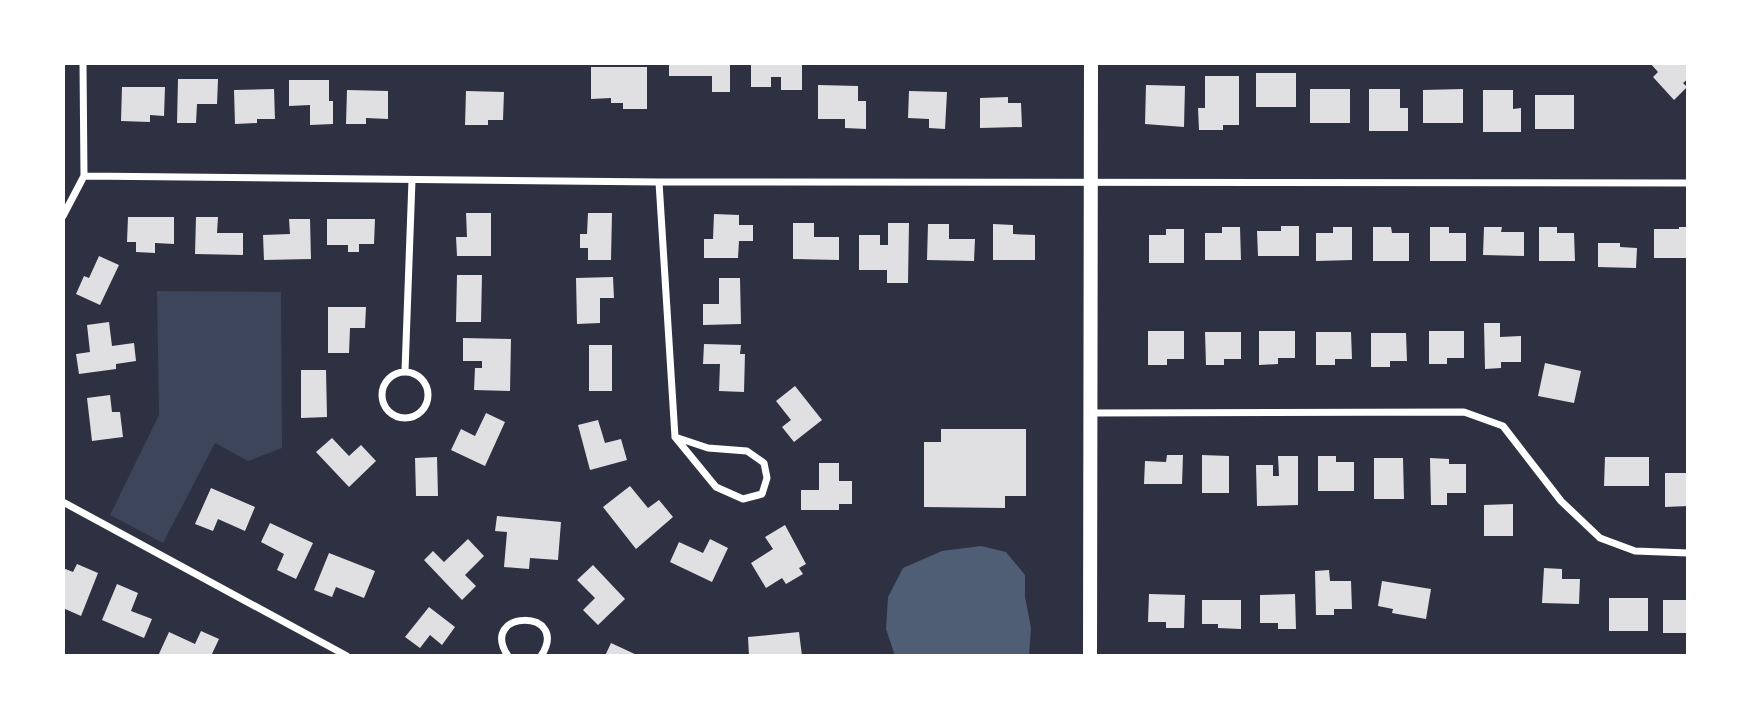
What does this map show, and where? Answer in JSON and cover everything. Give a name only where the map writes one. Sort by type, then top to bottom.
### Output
[{"type":"main road","points":[[1090,656],[1091,63]]},
{"type":"street","points":[[63,216],[84,176],[83,63]]},
{"type":"street","points":[[84,176],[659,182],[1688,183]]},
{"type":"street","points":[[405,371],[412,180]]},
{"type":"street","points":[[659,182],[675,436],[716,486],[743,499],[762,494],[767,478],[764,463],[747,451],[708,448],[675,436]]},
{"type":"street","points":[[405,371],[414,372],[428,388],[428,398],[421,412],[410,418],[388,410],[382,398],[384,384],[389,378],[405,371]]},
{"type":"street","points":[[1089,413],[1464,412],[1503,426],[1561,500],[1601,538],[1635,551],[1688,552]]},
{"type":"street","points":[[63,502],[347,656]]},
{"type":"street","points":[[506,655],[502,644],[503,633],[513,621],[526,618],[536,622],[546,634],[545,649],[541,656]]},
{"type":"shaded area","points":[[157,291],[281,292],[282,448],[248,461],[215,443],[163,543],[110,515],[159,415]]},
{"type":"shaded area","points":[[981,546],[1006,552],[1025,575],[1025,597],[1031,628],[1029,656],[895,656],[886,629],[888,597],[903,568],[942,551]]},
{"type":"building","points":[[669,63],[730,63],[730,92],[712,92],[712,76],[669,76]]},
{"type":"building","points":[[751,63],[802,63],[802,90],[781,90],[781,77],[771,77],[771,87],[751,87]]},
{"type":"building","points":[[1650,63],[1688,63],[1688,79],[1683,83],[1687,87],[1674,100],[1653,77],[1658,72]]},
{"type":"building","points":[[591,67],[647,67],[647,109],[623,109],[623,103],[611,103],[611,98],[591,99]]},
{"type":"building","points":[[1256,73],[1296,73],[1296,107],[1256,107]]},
{"type":"building","points":[[1205,76],[1239,76],[1239,125],[1223,125],[1223,130],[1199,130],[1198,108],[1205,108]]},
{"type":"building","points":[[178,79],[218,79],[217,104],[197,104],[196,123],[177,123]]},
{"type":"building","points":[[289,80],[329,80],[333,124],[310,125],[310,105],[289,106]]},
{"type":"building","points":[[818,85],[858,86],[858,101],[866,101],[866,129],[845,128],[845,119],[818,119]]},
{"type":"building","points":[[1146,85],[1185,86],[1184,127],[1145,124]]},
{"type":"building","points":[[122,87],[165,87],[164,116],[150,115],[150,122],[121,121]]},
{"type":"building","points":[[274,89],[275,119],[257,119],[257,123],[235,124],[234,90]]},
{"type":"building","points":[[1310,89],[1350,89],[1350,123],[1310,123]]},
{"type":"building","points":[[1369,89],[1400,89],[1400,108],[1408,108],[1408,131],[1369,131]]},
{"type":"building","points":[[1463,89],[1463,123],[1423,123],[1423,90]]},
{"type":"building","points":[[347,90],[388,91],[388,119],[366,118],[366,124],[346,124]]},
{"type":"building","points":[[1483,90],[1513,90],[1513,109],[1521,108],[1521,132],[1483,132]]},
{"type":"building","points":[[466,91],[504,92],[503,120],[488,120],[488,125],[465,125]]},
{"type":"building","points":[[909,91],[947,92],[945,129],[929,128],[929,119],[908,118]]},
{"type":"building","points":[[1535,95],[1574,95],[1574,129],[1535,129]]},
{"type":"building","points":[[1008,97],[1008,103],[1021,103],[1022,127],[980,128],[980,98]]},
{"type":"building","points":[[466,213],[491,213],[491,256],[457,256],[456,237],[467,237]]},
{"type":"building","points":[[588,213],[612,213],[611,260],[588,260],[588,248],[580,248],[580,234],[587,234]]},
{"type":"building","points":[[714,214],[739,215],[739,225],[753,225],[753,241],[739,241],[738,258],[704,258],[704,239],[713,239]]},
{"type":"building","points":[[128,217],[174,217],[174,244],[155,243],[155,253],[136,252],[136,242],[127,242]]},
{"type":"building","points":[[196,217],[218,217],[217,233],[243,233],[243,255],[195,254]]},
{"type":"building","points":[[289,219],[310,219],[311,259],[264,260],[263,235],[290,234]]},
{"type":"building","points":[[327,219],[375,219],[374,244],[359,244],[359,252],[348,252],[348,245],[327,245]]},
{"type":"building","points":[[793,223],[814,223],[814,237],[839,237],[839,260],[793,259]]},
{"type":"building","points":[[888,223],[909,223],[908,283],[887,283],[887,270],[859,270],[859,235],[880,235],[880,245],[888,245]]},
{"type":"building","points":[[928,224],[949,224],[949,239],[975,239],[974,261],[927,260]]},
{"type":"building","points":[[993,224],[1013,225],[1013,234],[1035,235],[1035,260],[993,260]]},
{"type":"building","points":[[1281,226],[1299,226],[1299,256],[1258,256],[1257,231],[1281,231]]},
{"type":"building","points":[[1222,227],[1240,227],[1241,260],[1205,260],[1205,233],[1222,233]]},
{"type":"building","points":[[1333,227],[1352,227],[1352,260],[1316,261],[1316,233],[1333,233]]},
{"type":"building","points":[[1373,227],[1391,227],[1392,233],[1409,233],[1409,261],[1373,261]]},
{"type":"building","points":[[1430,227],[1449,227],[1449,233],[1466,233],[1466,261],[1430,261]]},
{"type":"building","points":[[1484,227],[1502,227],[1501,232],[1524,232],[1524,256],[1483,255]]},
{"type":"building","points":[[1539,227],[1557,227],[1557,233],[1574,233],[1575,261],[1539,261]]},
{"type":"building","points":[[1688,227],[1688,258],[1654,258],[1654,229]]},
{"type":"building","points":[[1166,229],[1184,229],[1184,263],[1149,263],[1149,235],[1166,235]]},
{"type":"building","points":[[1598,243],[1620,243],[1620,247],[1637,248],[1636,268],[1598,267]]},
{"type":"building","points":[[99,256],[119,265],[100,305],[76,294],[84,276],[89,278]]},
{"type":"building","points":[[457,275],[482,275],[481,322],[456,322]]},
{"type":"building","points":[[613,277],[614,298],[600,298],[600,323],[577,324],[576,278]]},
{"type":"building","points":[[719,278],[740,278],[741,324],[703,325],[703,304],[719,304]]},
{"type":"building","points":[[328,307],[366,307],[365,328],[350,328],[349,353],[328,353]]},
{"type":"building","points":[[109,322],[112,346],[134,343],[136,361],[116,364],[116,369],[79,374],[76,354],[90,352],[87,325]]},
{"type":"building","points":[[1484,323],[1500,323],[1500,337],[1521,336],[1521,362],[1501,362],[1501,368],[1485,369]]},
{"type":"building","points":[[1148,331],[1184,331],[1184,359],[1167,359],[1167,365],[1148,365]]},
{"type":"building","points":[[1259,331],[1295,331],[1295,358],[1278,358],[1278,364],[1259,365]]},
{"type":"building","points":[[1429,331],[1464,331],[1464,358],[1447,358],[1447,364],[1429,364]]},
{"type":"building","points":[[1205,332],[1241,332],[1241,359],[1224,359],[1224,365],[1206,365]]},
{"type":"building","points":[[1316,332],[1351,332],[1352,359],[1335,359],[1335,365],[1316,365]]},
{"type":"building","points":[[1371,333],[1406,333],[1407,361],[1390,361],[1390,367],[1371,367]]},
{"type":"building","points":[[463,338],[511,339],[510,391],[474,390],[475,368],[482,368],[482,361],[463,361]]},
{"type":"building","points":[[704,344],[741,345],[740,354],[745,354],[744,392],[719,391],[720,364],[703,364]]},
{"type":"building","points":[[589,345],[612,345],[612,391],[589,391]]},
{"type":"building","points":[[1545,363],[1581,371],[1574,403],[1538,396]]},
{"type":"building","points":[[301,370],[326,370],[327,417],[301,418]]},
{"type":"building","points":[[795,386],[822,420],[794,442],[782,427],[791,420],[776,401]]},
{"type":"building","points":[[110,395],[112,412],[120,412],[123,437],[92,441],[87,398]]},
{"type":"building","points":[[486,413],[505,422],[485,466],[451,450],[461,429],[475,436]]},
{"type":"building","points":[[598,420],[605,443],[621,439],[627,460],[590,470],[578,425]]},
{"type":"building","points":[[941,429],[1026,429],[1026,496],[1005,496],[1005,508],[924,507],[924,442],[941,442]]},
{"type":"building","points":[[332,438],[349,456],[361,445],[376,461],[349,487],[316,452]]},
{"type":"building","points":[[1167,455],[1183,455],[1182,484],[1144,484],[1145,461],[1166,462]]},
{"type":"building","points":[[1202,455],[1229,456],[1229,493],[1202,493]]},
{"type":"building","points":[[1278,456],[1298,456],[1298,505],[1257,506],[1256,465],[1273,465],[1273,476],[1279,476]]},
{"type":"building","points":[[1318,456],[1336,456],[1336,462],[1354,462],[1354,491],[1318,491]]},
{"type":"building","points":[[437,457],[438,496],[416,496],[415,458]]},
{"type":"building","points":[[1605,457],[1649,457],[1649,486],[1604,486]]},
{"type":"building","points":[[1374,458],[1403,458],[1404,499],[1374,499]]},
{"type":"building","points":[[1430,458],[1449,459],[1449,464],[1466,464],[1466,493],[1447,493],[1447,505],[1431,505]]},
{"type":"building","points":[[819,463],[839,463],[839,481],[852,481],[852,504],[839,504],[839,510],[801,510],[801,490],[819,490]]},
{"type":"building","points":[[1665,473],[1688,473],[1688,506],[1665,507]]},
{"type":"building","points":[[630,486],[648,508],[659,500],[673,517],[636,549],[603,507]]},
{"type":"building","points":[[211,488],[255,507],[245,531],[218,519],[213,531],[195,524]]},
{"type":"building","points":[[1513,504],[1513,536],[1484,536],[1484,505]]},
{"type":"building","points":[[497,516],[561,522],[558,560],[530,558],[529,569],[504,567],[507,532],[495,531]]},
{"type":"building","points":[[270,523],[313,543],[296,579],[277,570],[284,554],[261,542]]},
{"type":"building","points":[[785,525],[806,564],[799,568],[803,574],[786,584],[782,578],[766,588],[751,563],[773,549],[765,537]]},
{"type":"building","points":[[468,539],[484,556],[465,575],[476,586],[462,600],[424,560],[433,551],[444,562]]},
{"type":"building","points":[[710,539],[728,548],[712,582],[670,562],[679,542],[703,553]]},
{"type":"building","points":[[329,553],[375,571],[364,598],[336,587],[332,597],[314,590]]},
{"type":"building","points":[[77,564],[98,573],[81,616],[63,608],[63,568],[73,572]]},
{"type":"building","points":[[593,565],[625,599],[598,625],[583,610],[595,598],[577,580]]},
{"type":"building","points":[[1544,568],[1562,569],[1562,579],[1580,579],[1579,604],[1542,603]]},
{"type":"building","points":[[1329,570],[1330,581],[1351,581],[1352,609],[1334,609],[1334,615],[1316,615],[1315,571]]},
{"type":"building","points":[[1382,581],[1431,589],[1426,619],[1392,613],[1393,609],[1378,606]]},
{"type":"building","points":[[117,584],[138,593],[131,611],[152,619],[144,638],[102,620]]},
{"type":"building","points":[[1149,594],[1185,595],[1184,628],[1166,628],[1166,622],[1148,622]]},
{"type":"building","points":[[1295,594],[1296,629],[1278,629],[1278,623],[1260,623],[1260,595]]},
{"type":"building","points":[[1609,598],[1648,598],[1648,631],[1609,631]]},
{"type":"building","points":[[1202,600],[1241,600],[1241,629],[1202,624]]},
{"type":"building","points":[[1663,600],[1688,600],[1688,633],[1663,633]]},
{"type":"building","points":[[429,607],[455,627],[442,645],[430,635],[420,648],[405,637]]},
{"type":"building","points":[[201,631],[219,639],[211,656],[158,656],[169,632],[195,644]]},
{"type":"building","points":[[799,632],[802,656],[749,656],[748,637]]},
{"type":"building","points":[[611,643],[639,656],[605,656]]}]
